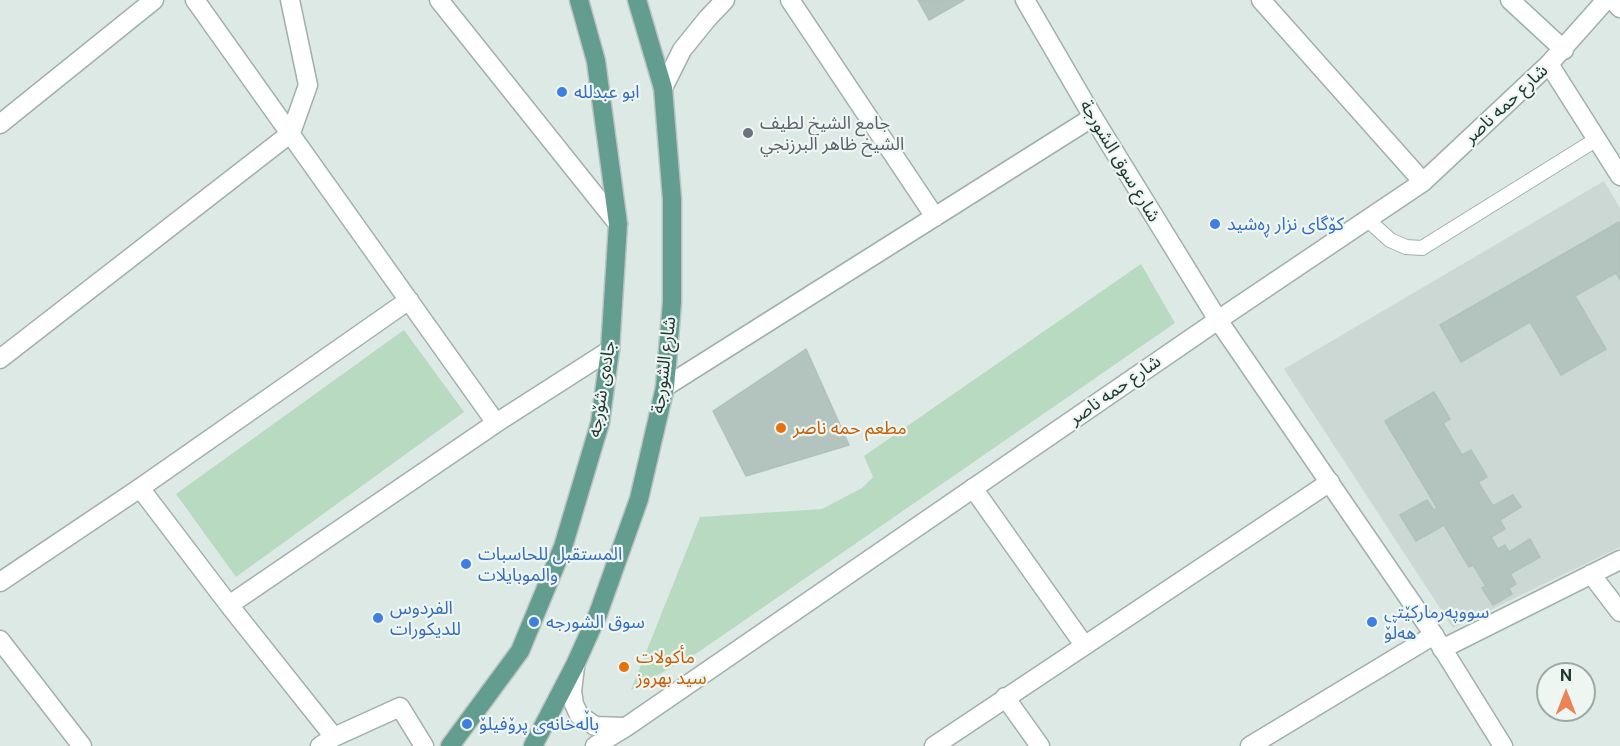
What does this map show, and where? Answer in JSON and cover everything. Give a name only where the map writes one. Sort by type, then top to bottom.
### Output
[{"type":"main road","name":"جادەی شۆرجە","points":[[450,746],[520,651],[563,547],[600,423],[610,350],[618,224],[596,61],[579,0]]},
{"type":"main road","name":"شارع الشورجة","points":[[533,746],[575,665],[598,614],[639,499],[665,387],[672,303],[672,199],[663,88],[638,0]]},
{"type":"street","points":[[0,124],[154,0]]},
{"type":"street","points":[[195,0],[496,423]]},
{"type":"street","points":[[0,359],[291,132],[308,86],[290,0]]},
{"type":"street","points":[[439,0],[618,224]]},
{"type":"street","points":[[663,88],[682,50],[706,19],[725,0]]},
{"type":"street","points":[[790,0],[935,218]]},
{"type":"street","name":"شارع سوق الشورجة","points":[[1025,0],[1093,117],[1218,320],[1438,642],[1503,746]]},
{"type":"street","points":[[1261,0],[1423,182]]},
{"type":"street","points":[[1510,0],[1564,50]]},
{"type":"street","name":"شارع حمه ناصر","points":[[595,746],[1423,182],[1550,64],[1606,0]]},
{"type":"street","points":[[1613,0],[1620,8]]},
{"type":"street","points":[[1550,64],[1620,176]]},
{"type":"street","points":[[665,387],[1093,117]]},
{"type":"street","points":[[0,582],[140,488],[409,300]]},
{"type":"street","points":[[229,605],[496,423],[610,350]]},
{"type":"street","points":[[934,746],[1330,482]]},
{"type":"street","points":[[140,488],[229,605],[327,741],[400,707],[424,746]]},
{"type":"street","points":[[974,488],[1084,645]]},
{"type":"street","points":[[1251,746],[1438,642],[1620,560]]},
{"type":"street","points":[[1591,574],[1620,612]]},
{"type":"street","points":[[0,640],[82,746]]},
{"type":"street","points":[[575,665],[572,691],[579,715],[595,726],[626,727]]},
{"type":"street","points":[[1005,697],[1040,746]]},
{"type":"lane","points":[[1367,219],[1390,240],[1406,248],[1422,248],[1596,139]]},
{"type":"shaded area","points":[[1604,181],[1620,208],[1620,547],[1453,628],[1284,369]]},
{"type":"green space","points":[[1141,264],[1175,323],[697,653],[631,690],[700,517],[822,509],[862,488],[873,477],[864,456]]},
{"type":"green space","points":[[404,330],[464,412],[236,577],[176,494]]},
{"type":"building","points":[[918,0],[964,0],[929,20]]},
{"type":"building","points":[[1619,222],[1620,280],[1616,273],[1575,296],[1606,349],[1561,375],[1530,322],[1461,362],[1440,325]]},
{"type":"building","name":"مطعم حمه ناصر","points":[[806,349],[849,445],[746,476],[713,411]]},
{"type":"building","points":[[1434,392],[1450,419],[1443,423],[1462,455],[1471,450],[1487,477],[1478,482],[1493,506],[1513,495],[1521,507],[1500,520],[1505,529],[1491,537],[1498,549],[1505,545],[1509,552],[1530,539],[1540,557],[1510,574],[1516,584],[1509,588],[1512,594],[1493,605],[1482,588],[1486,586],[1473,565],[1469,567],[1444,525],[1416,541],[1400,515],[1427,500],[1434,510],[1437,508],[1385,421]]},
{"type":"place","name":"ابو عبدلله","points":[[562,92]]},
{"type":"place","name":"جامع الشيخ لطيف الشيخ ظاهر البرزنجي","points":[[748,133]]},
{"type":"place","name":"کۆگای نزار ڕەشید","points":[[1215,224]]},
{"type":"place","name":"مطعم حمه ناصر","points":[[781,428]]},
{"type":"place","name":"المستقبل للحاسبات والموبايلات","points":[[466,564]]},
{"type":"place","name":"الفردوس للديكورات","points":[[378,618]]},
{"type":"place","name":"سوق الشورجه","points":[[534,622]]},
{"type":"place","name":"سووپەرمارکێتی هەڵۆ","points":[[1372,622]]},
{"type":"place","name":"مأكولات سيد بهروز","points":[[624,667]]},
{"type":"place","name":"باڵەخانەی پرۆفیلۆ","points":[[467,724]]}]
